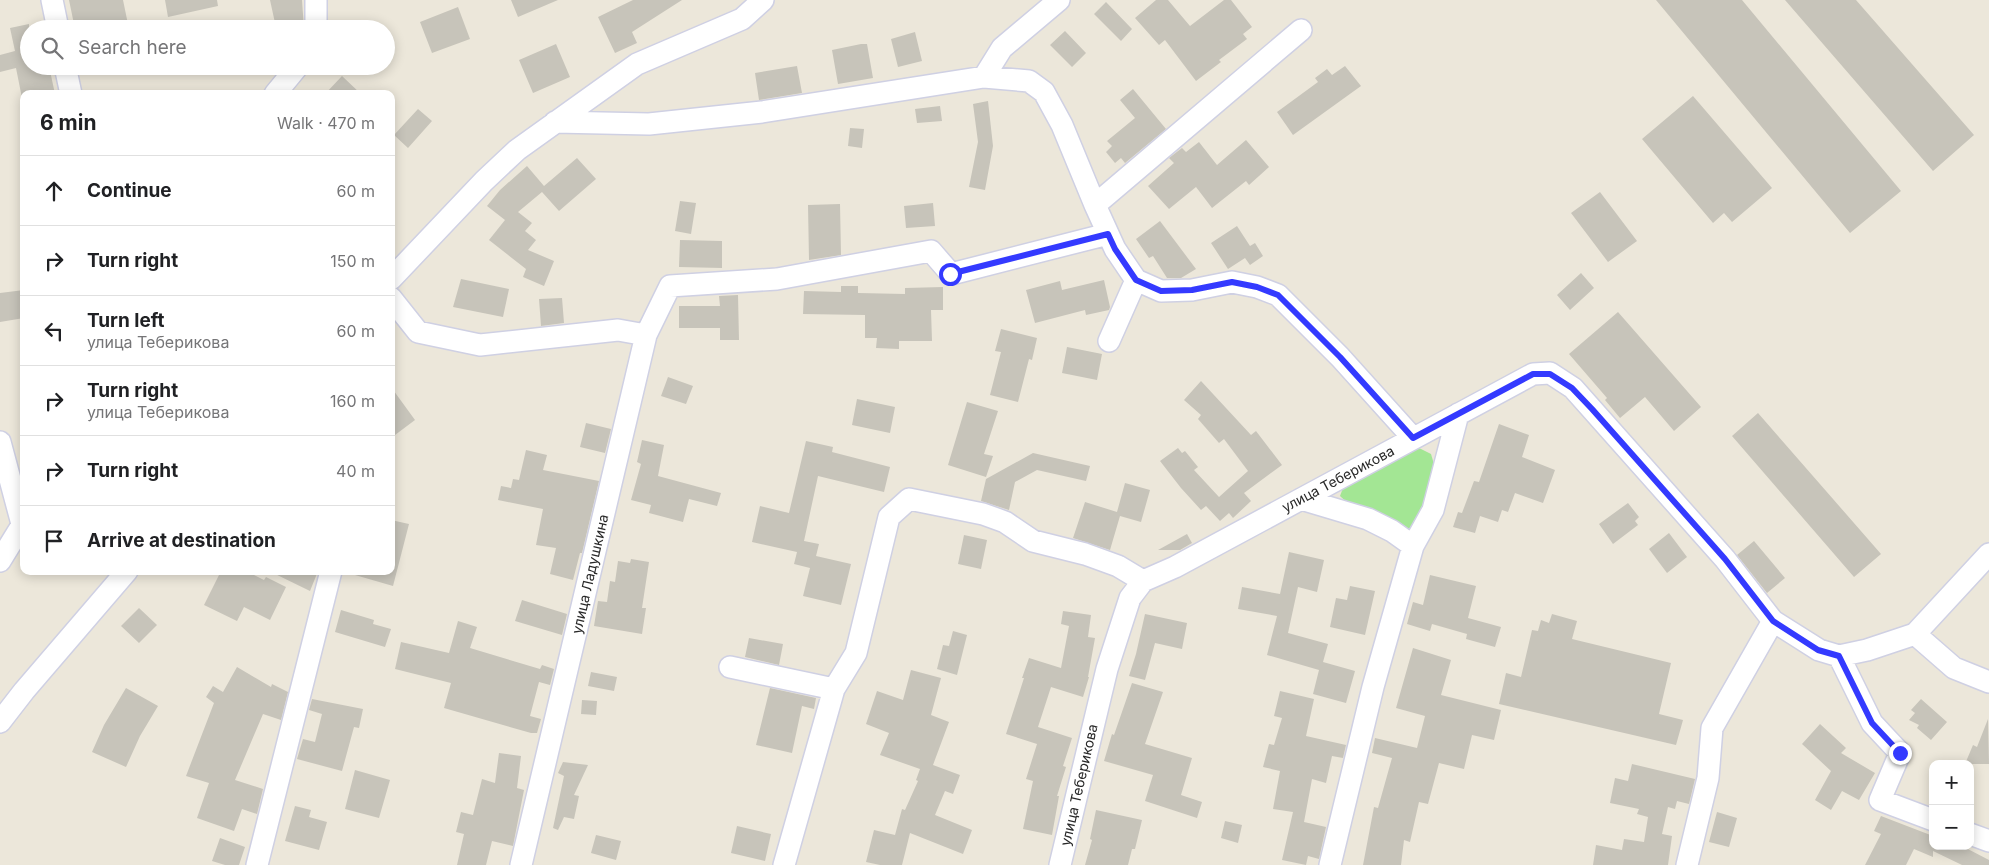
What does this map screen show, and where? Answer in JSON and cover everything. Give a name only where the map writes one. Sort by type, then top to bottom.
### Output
[{"type":"street","points":[[52,0],[56,20]]},
{"type":"street","points":[[316,0],[316,20]]},
{"type":"street","points":[[395,275],[484,181],[517,150],[637,64],[742,19],[763,0]]},
{"type":"street","points":[[984,77],[1002,48],[1059,0]]},
{"type":"street","points":[[1095,205],[1301,30]]},
{"type":"street","points":[[67,75],[70,90]]},
{"type":"street","points":[[278,90],[291,75]]},
{"type":"street","points":[[555,122],[649,124],[762,112],[984,77],[1029,81],[1044,92],[1062,125],[1115,249],[1136,280],[1161,291],[1192,290],[1232,282],[1257,287],[1278,295],[1340,357],[1413,438]]},
{"type":"street","name":"улица Ладушкина","points":[[521,865],[646,335],[670,286],[777,279],[931,250],[950,274],[1108,234]]},
{"type":"street","points":[[1109,341],[1136,280]]},
{"type":"street","points":[[395,303],[418,332],[480,345],[618,330],[646,335]]},
{"type":"street","name":"улица Теберикова","points":[[1060,865],[1107,669],[1130,598],[1143,580],[1175,567],[1533,374],[1550,374],[1572,388],[1725,559],[1773,621],[1818,650],[1839,656]]},
{"type":"street","points":[[1330,865],[1373,687],[1413,546],[1433,510],[1458,414]]},
{"type":"street","points":[[0,442],[20,512]]},
{"type":"street","points":[[784,865],[834,689],[856,653],[890,518],[909,499],[983,514],[1005,522],[1033,541],[1085,554],[1118,566],[1143,580]]},
{"type":"street","points":[[1301,499],[1368,519],[1392,531],[1413,546]]},
{"type":"street","points":[[0,561],[20,528]]},
{"type":"street","points":[[1929,818],[1880,800],[1900,753],[1872,723],[1839,656],[1867,650],[1915,634],[1989,554]]},
{"type":"street","points":[[0,722],[24,690],[124,575]]},
{"type":"street","points":[[257,865],[330,575]]},
{"type":"street","points":[[1687,865],[1708,778],[1712,728],[1773,621]]},
{"type":"street","points":[[1915,634],[1954,668],[1989,682]]},
{"type":"street","points":[[730,667],[834,689]]},
{"type":"street","points":[[1974,835],[1989,841]]},
{"type":"green space","points":[[1419,448],[1431,454],[1436,471],[1415,532],[1395,528],[1375,520],[1356,509],[1340,496],[1343,488],[1370,470]]},
{"type":"building","points":[[69,0],[123,0],[127,20],[73,20]]},
{"type":"building","points":[[165,0],[217,0],[218,6],[168,17]]},
{"type":"building","points":[[270,0],[302,0],[303,20],[274,20]]},
{"type":"building","points":[[511,0],[558,0],[518,17]]},
{"type":"building","points":[[633,0],[682,0],[632,32],[637,43],[615,53],[598,17]]},
{"type":"building","points":[[1156,0],[1168,0],[1190,26],[1224,0],[1231,0],[1252,27],[1243,34],[1247,39],[1219,60],[1221,62],[1196,81],[1165,40],[1159,45],[1135,18]]},
{"type":"building","points":[[1656,0],[1742,0],[1901,191],[1850,233]]},
{"type":"building","points":[[1785,0],[1856,0],[1974,135],[1933,171]]},
{"type":"building","points":[[1106,2],[1132,29],[1121,41],[1094,14]]},
{"type":"building","points":[[458,7],[470,39],[432,53],[420,22]]},
{"type":"building","points":[[20,26],[20,75],[51,75],[54,90],[20,90],[16,68],[0,72],[0,55],[15,51],[10,28]]},
{"type":"building","points":[[1065,31],[1086,53],[1072,67],[1050,45]]},
{"type":"building","points":[[915,32],[922,61],[898,67],[891,39]]},
{"type":"building","points":[[556,44],[570,77],[533,93],[519,60]]},
{"type":"building","points":[[867,44],[873,78],[838,84],[832,50]]},
{"type":"building","points":[[797,66],[802,93],[759,100],[755,73]]},
{"type":"building","points":[[1345,66],[1361,86],[1293,135],[1277,112],[1318,82],[1315,78],[1327,69],[1332,75]]},
{"type":"building","points":[[342,76],[357,90],[329,90]]},
{"type":"building","points":[[1133,89],[1166,129],[1125,163],[1121,158],[1115,163],[1106,152],[1112,146],[1107,141],[1135,118],[1120,100]]},
{"type":"building","points":[[1693,96],[1772,188],[1732,222],[1724,213],[1713,223],[1642,139]]},
{"type":"building","points":[[988,101],[993,146],[985,190],[969,187],[978,142],[973,104]]},
{"type":"building","points":[[940,106],[942,121],[917,123],[915,109]]},
{"type":"building","points":[[418,109],[432,121],[408,148],[395,134]]},
{"type":"building","points":[[850,128],[864,129],[862,148],[848,146]]},
{"type":"building","points":[[1246,140],[1269,167],[1249,185],[1246,181],[1212,208],[1196,187],[1169,209],[1148,186],[1174,163],[1169,158],[1182,148],[1186,152],[1199,142],[1217,165]]},
{"type":"building","points":[[577,158],[596,179],[559,211],[542,192],[518,212],[532,223],[525,231],[536,240],[528,250],[554,261],[544,286],[523,277],[526,269],[489,240],[505,220],[487,206],[500,190],[527,166],[544,186]]},
{"type":"building","points":[[1600,192],[1637,241],[1608,262],[1571,213]]},
{"type":"building","points":[[680,201],[696,203],[691,234],[675,231]]},
{"type":"building","points":[[933,203],[935,226],[906,228],[904,206]]},
{"type":"building","points":[[840,204],[841,255],[809,260],[808,205]]},
{"type":"building","points":[[1160,221],[1196,269],[1181,278],[1167,278],[1153,256],[1149,258],[1136,239]]},
{"type":"building","points":[[1237,226],[1250,246],[1255,243],[1263,256],[1250,265],[1245,258],[1228,269],[1211,243]]},
{"type":"building","points":[[680,240],[722,241],[722,268],[679,267]]},
{"type":"building","points":[[1581,273],[1594,288],[1570,310],[1557,295]]},
{"type":"building","points":[[461,279],[509,289],[503,317],[453,307]]},
{"type":"building","points":[[1104,280],[1109,310],[1086,315],[1085,310],[1035,323],[1026,290],[1060,281],[1062,290]]},
{"type":"building","points":[[841,286],[858,286],[858,293],[905,294],[905,288],[943,287],[943,310],[931,310],[932,341],[899,341],[899,349],[876,348],[877,338],[865,338],[865,315],[803,314],[804,291],[841,292]]},
{"type":"building","points":[[20,290],[20,319],[0,322],[0,293]]},
{"type":"building","points":[[738,295],[739,340],[720,340],[720,328],[679,328],[679,306],[720,306],[719,296]]},
{"type":"building","points":[[562,298],[564,323],[541,326],[539,299]]},
{"type":"building","points":[[1618,312],[1701,407],[1674,431],[1645,397],[1620,418],[1605,400],[1607,398],[1569,354]]},
{"type":"building","points":[[1001,329],[1037,338],[1032,360],[1029,359],[1018,402],[990,395],[1001,352],[995,351]]},
{"type":"building","points":[[1067,347],[1102,354],[1097,380],[1062,373]]},
{"type":"building","points":[[668,377],[693,386],[686,404],[661,396]]},
{"type":"building","points":[[1201,381],[1251,435],[1256,431],[1282,465],[1244,493],[1251,501],[1233,518],[1229,513],[1220,521],[1206,506],[1201,510],[1160,461],[1178,448],[1182,453],[1185,451],[1198,467],[1194,470],[1219,497],[1248,471],[1224,439],[1219,443],[1198,419],[1201,415],[1184,400]]},
{"type":"building","points":[[395,392],[415,420],[395,435]]},
{"type":"building","points":[[857,399],[895,407],[890,433],[852,425]]},
{"type":"building","points":[[967,402],[998,411],[984,454],[993,456],[986,477],[948,465]]},
{"type":"building","points":[[1758,413],[1881,554],[1854,577],[1732,436]]},
{"type":"building","points":[[586,423],[611,429],[605,453],[580,447]]},
{"type":"building","points":[[1499,424],[1529,435],[1522,457],[1555,470],[1543,503],[1515,493],[1508,512],[1502,510],[1498,522],[1480,516],[1475,533],[1453,527],[1458,512],[1462,513],[1474,481],[1479,482]]},
{"type":"building","points":[[642,440],[664,445],[658,476],[721,493],[717,506],[689,499],[683,522],[649,513],[651,505],[631,500],[641,464],[637,462]]},
{"type":"building","points":[[806,441],[833,447],[832,452],[890,467],[884,492],[818,476],[804,541],[819,544],[816,556],[851,564],[841,605],[803,596],[810,568],[794,564],[797,552],[752,542],[760,506],[789,513]]},
{"type":"building","points":[[526,450],[547,455],[543,470],[599,481],[582,553],[580,553],[573,580],[550,574],[556,548],[536,545],[543,509],[498,500],[501,486],[511,488],[513,479],[519,480]]},
{"type":"building","points":[[1033,453],[1090,466],[1086,481],[1037,470],[1015,482],[1009,510],[981,501],[986,479]]},
{"type":"building","points":[[1125,483],[1150,490],[1141,522],[1120,516],[1110,550],[1073,538],[1085,502],[1117,512]]},
{"type":"building","points":[[1628,503],[1639,517],[1635,521],[1638,525],[1613,544],[1599,524]]},
{"type":"building","points":[[395,521],[409,524],[393,586],[355,575],[395,575]]},
{"type":"building","points":[[1669,533],[1687,557],[1667,573],[1649,549]]},
{"type":"building","points":[[1187,534],[1192,543],[1180,550],[1158,550]]},
{"type":"building","points":[[964,535],[987,540],[981,569],[958,564]]},
{"type":"building","points":[[1754,541],[1785,578],[1767,593],[1737,555]]},
{"type":"building","points":[[1289,552],[1324,560],[1317,592],[1298,587],[1288,633],[1328,644],[1323,662],[1355,671],[1346,703],[1313,694],[1319,670],[1267,655],[1277,616],[1238,609],[1242,587],[1280,594]]},
{"type":"building","points":[[631,559],[649,562],[642,608],[646,608],[642,634],[594,626],[598,601],[607,602],[610,581],[615,582],[618,561],[630,563]]},
{"type":"building","points":[[219,575],[254,575],[264,580],[266,577],[286,587],[270,620],[244,607],[237,621],[204,605]]},
{"type":"building","points":[[277,575],[316,575],[310,591]]},
{"type":"building","points":[[1430,575],[1476,586],[1468,618],[1501,627],[1495,647],[1466,639],[1467,634],[1432,624],[1430,631],[1407,624],[1413,602],[1423,605]]},
{"type":"building","points":[[1350,586],[1375,591],[1365,635],[1330,627],[1336,598],[1347,600]]},
{"type":"building","points":[[522,600],[567,614],[562,635],[515,621]]},
{"type":"building","points":[[139,608],[157,625],[139,643],[121,626]]},
{"type":"building","points":[[341,610],[374,620],[373,624],[391,629],[385,647],[335,632]]},
{"type":"building","points":[[1063,611],[1091,615],[1088,637],[1095,638],[1089,677],[1083,697],[1051,687],[1038,727],[1072,738],[1063,766],[1066,767],[1057,796],[1059,796],[1052,835],[1023,829],[1033,781],[1026,779],[1037,744],[1006,734],[1029,658],[1061,668],[1069,626],[1061,624]]},
{"type":"building","points":[[1145,614],[1187,623],[1182,649],[1155,643],[1145,680],[1129,676]]},
{"type":"building","points":[[1552,614],[1577,621],[1572,639],[1671,663],[1659,714],[1683,720],[1676,745],[1499,704],[1506,673],[1521,677],[1532,630],[1538,631],[1541,620],[1549,623]]},
{"type":"building","points":[[458,621],[477,627],[470,648],[540,669],[542,665],[554,669],[550,685],[539,682],[530,716],[541,719],[537,733],[531,733],[444,708],[451,683],[395,669],[401,642],[449,653]]},
{"type":"building","points":[[953,631],[967,635],[957,675],[937,669],[943,645],[949,646]]},
{"type":"building","points":[[749,638],[783,644],[779,665],[745,657]]},
{"type":"building","points":[[1413,648],[1451,660],[1441,695],[1501,710],[1494,740],[1472,735],[1464,769],[1439,763],[1428,804],[1419,802],[1410,842],[1404,840],[1401,865],[1363,865],[1374,807],[1378,808],[1392,758],[1372,753],[1375,738],[1417,748],[1425,716],[1396,708]]},
{"type":"building","points":[[237,667],[271,687],[272,684],[288,692],[281,720],[263,714],[235,780],[263,789],[257,814],[242,809],[234,831],[197,818],[209,783],[186,776],[214,703],[206,697],[213,686],[223,692]]},
{"type":"building","points":[[911,670],[941,678],[931,715],[949,722],[933,765],[960,775],[953,794],[945,791],[935,815],[972,830],[963,854],[910,833],[902,865],[880,865],[866,862],[874,830],[895,835],[902,809],[905,810],[918,781],[916,780],[920,769],[880,755],[889,733],[866,724],[877,691],[903,700]]},
{"type":"building","points":[[591,672],[617,677],[614,691],[588,686]]},
{"type":"building","points":[[1132,683],[1163,692],[1145,744],[1192,758],[1181,795],[1202,802],[1197,818],[1145,801],[1153,775],[1104,761],[1112,734],[1114,735]]},
{"type":"building","points":[[126,688],[158,706],[140,736],[126,767],[92,752],[104,725]]},
{"type":"building","points":[[770,688],[816,698],[814,709],[802,706],[792,753],[756,745]]},
{"type":"building","points":[[1280,691],[1314,699],[1306,736],[1346,745],[1343,758],[1332,756],[1326,783],[1312,779],[1304,822],[1326,827],[1319,859],[1308,856],[1306,865],[1282,860],[1293,812],[1273,809],[1280,771],[1263,767],[1269,744],[1274,745],[1282,718],[1274,716]]},
{"type":"building","points":[[312,699],[363,709],[359,728],[354,727],[342,771],[297,759],[303,739],[315,742],[322,714],[309,710]]},
{"type":"building","points":[[1921,699],[1947,722],[1931,740],[1917,728],[1919,725],[1909,720],[1915,713],[1911,710]]},
{"type":"building","points":[[582,700],[597,701],[596,715],[581,714]]},
{"type":"building","points":[[1988,719],[1989,764],[1974,764],[1974,760],[1967,760],[1973,745],[1977,747]]},
{"type":"building","points":[[1820,724],[1846,748],[1841,753],[1875,773],[1859,800],[1842,791],[1831,810],[1815,800],[1831,771],[1802,744]]},
{"type":"building","points":[[499,753],[521,756],[517,788],[524,790],[513,846],[492,841],[486,865],[457,865],[464,834],[456,832],[461,812],[473,815],[482,779],[495,783]]},
{"type":"building","points":[[563,762],[588,765],[574,795],[579,796],[574,819],[564,817],[558,830],[553,828],[564,776],[558,773]]},
{"type":"building","points":[[1632,764],[1695,779],[1689,804],[1677,801],[1675,809],[1668,807],[1662,834],[1672,836],[1668,865],[1593,865],[1596,845],[1622,850],[1624,839],[1644,842],[1648,817],[1637,814],[1639,809],[1610,803],[1615,778],[1628,781]]},
{"type":"building","points":[[355,770],[390,780],[379,818],[345,809]]},
{"type":"building","points":[[295,806],[311,810],[309,817],[327,822],[319,850],[285,841]]},
{"type":"building","points":[[1096,810],[1142,820],[1135,849],[1132,849],[1128,865],[1085,865],[1092,840],[1090,839]]},
{"type":"building","points":[[1717,812],[1737,818],[1729,847],[1709,842]]},
{"type":"building","points":[[1881,816],[1929,834],[1929,850],[1970,850],[1989,860],[1989,865],[1962,865],[1933,851],[1933,857],[1914,849],[1906,865],[1865,865],[1881,834],[1874,831]]},
{"type":"building","points":[[1225,821],[1242,825],[1238,843],[1221,838]]},
{"type":"building","points":[[737,826],[771,834],[765,861],[731,853]]},
{"type":"building","points":[[596,835],[621,841],[616,860],[591,853]]},
{"type":"building","points":[[220,838],[245,847],[239,865],[225,865],[212,861]]},
{"type":"route","points":[[950,274],[1108,234],[1115,249],[1136,280],[1161,291],[1192,290],[1232,282],[1257,287],[1278,295],[1340,357],[1413,438],[1533,374],[1550,374],[1572,388],[1592,409],[1725,559],[1773,621],[1818,650],[1839,656],[1872,723],[1900,753]]}]
